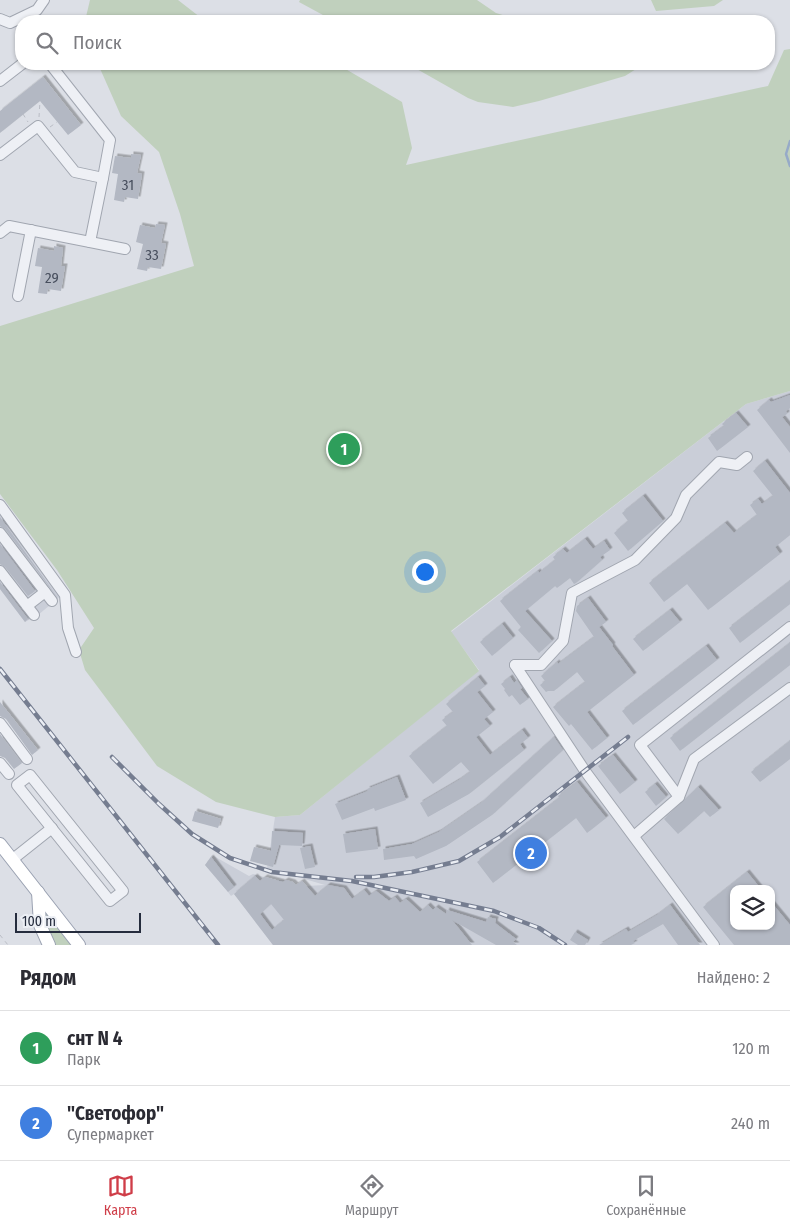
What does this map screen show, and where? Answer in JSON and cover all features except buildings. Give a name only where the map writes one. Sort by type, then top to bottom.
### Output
[{"type":"main road","points":[[0,844],[79,945]]},
{"type":"main road","points":[[38,892],[40,925],[49,945]]},
{"type":"lane","points":[[27,15],[37,10],[44,0]]},
{"type":"lane","points":[[37,10],[37,15]]},
{"type":"lane","points":[[0,19],[10,23],[15,21]]},
{"type":"lane","points":[[0,81],[15,69]]},
{"type":"lane","points":[[55,70],[110,140],[90,242]]},
{"type":"lane","points":[[0,155],[38,126],[74,172],[103,178]]},
{"type":"lane","points":[[0,233],[10,226],[124,249]]},
{"type":"lane","points":[[18,296],[31,230]]},
{"type":"lane","points":[[714,945],[585,771],[514,665],[541,665],[563,641],[572,593],[635,560],[676,518],[686,495],[719,462],[737,465],[747,457]]},
{"type":"lane","points":[[0,505],[65,595],[68,628],[76,652]]},
{"type":"lane","points":[[0,533],[52,601]]},
{"type":"lane","points":[[0,571],[34,615]]},
{"type":"lane","points":[[27,606],[45,592]]},
{"type":"lane","points":[[680,797],[640,745],[789,630]]},
{"type":"lane","points":[[634,836],[680,797],[694,759],[790,688]]},
{"type":"lane","points":[[0,723],[27,759]]},
{"type":"lane","points":[[0,763],[9,774]]},
{"type":"lane","points":[[30,775],[122,891],[110,901],[52,828],[17,785],[30,775]]},
{"type":"lane","points":[[13,859],[52,828]]},
{"type":"path","points":[[38,126],[40,101]]},
{"type":"path","points":[[0,935],[8,945]]},
{"type":"shaded area","points":[[790,391],[790,945],[273,945],[234,894],[231,896],[205,865],[212,855],[249,876],[253,874],[275,880],[286,880],[296,885],[302,881],[306,886],[325,885],[267,868],[275,817],[300,815],[479,670],[451,632],[746,404]]},
{"type":"shaded area","points":[[0,514],[62,595],[38,615],[25,622],[0,589]]},
{"type":"green space","points":[[90,0],[178,0],[197,15],[86,15]]},
{"type":"green space","points":[[300,0],[477,0],[496,13],[503,15],[323,15],[299,2]]},
{"type":"green space","points":[[651,0],[723,0],[714,6],[656,11]]},
{"type":"green space","points":[[790,49],[790,391],[746,404],[451,631],[479,671],[300,815],[275,817],[216,802],[157,766],[85,670],[79,650],[94,628],[57,570],[0,494],[0,326],[194,266],[180,214],[159,152],[121,116],[101,70],[347,70],[402,102],[412,148],[406,165],[768,86],[784,50]]},
{"type":"green space","points":[[419,70],[634,70],[625,76],[513,107],[478,102]]},
{"type":"green space","points":[[41,899],[77,945],[51,945],[42,924]]},
{"type":"waterway","points":[[790,141],[786,154],[790,166]]},
{"type":"railway","points":[[0,669],[218,945]]},
{"type":"railway","points":[[356,877],[374,877],[412,872],[459,861],[500,837],[628,737]]},
{"type":"railway","points":[[112,757],[192,834],[230,858],[272,872],[352,881],[494,911],[539,928],[565,945]]},
{"type":"place","name":"снт N 4","points":[[344,449]]},
{"type":"place","name":"\"Светофор\"","points":[[531,853]]}]
